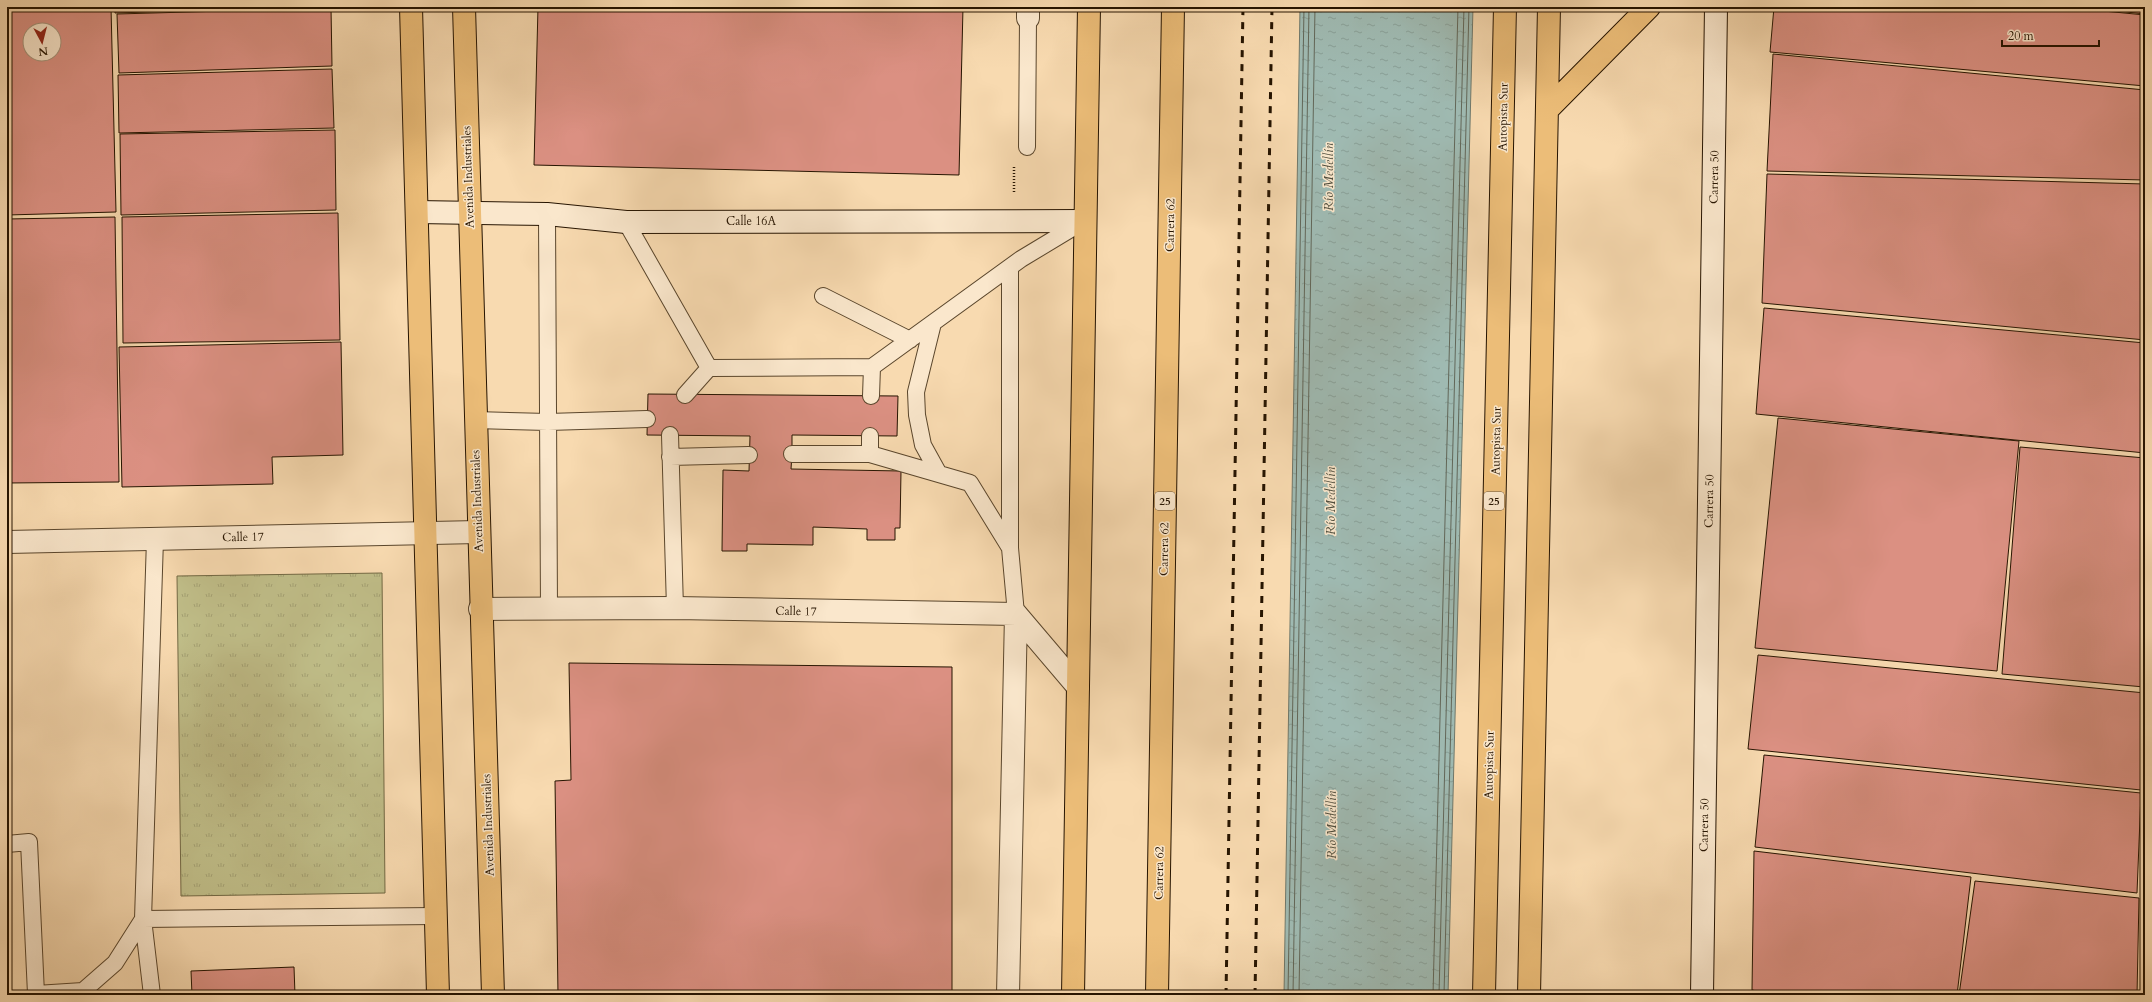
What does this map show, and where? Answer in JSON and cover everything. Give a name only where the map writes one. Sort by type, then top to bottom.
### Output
[{"type":"main road","points":[[411,7],[438,995]]},
{"type":"main road","name":"Avenida Industriales","points":[[464,7],[480,608],[493,995]]},
{"type":"main road","points":[[1073,995],[1089,7]]},
{"type":"main road","name":"Carrera 62","points":[[1157,995],[1173,7]]},
{"type":"main road","name":"Autopista Sur","points":[[1484,995],[1505,7]]},
{"type":"main road","points":[[1529,995],[1549,7]]},
{"type":"main road","points":[[1547,110],[1649,7]]},
{"type":"street","name":"Carrera 50","points":[[1702,995],[1716,7]]},
{"type":"street","name":"Calle 16A","points":[[417,212],[547,214],[626,222],[1085,220]]},
{"type":"street","name":"Calle 17","points":[[7,542],[478,532]]},
{"type":"street","name":"Calle 17","points":[[480,608],[675,608],[1016,614]]},
{"type":"street","points":[[1016,614],[1078,687]]},
{"type":"street","points":[[1008,995],[1016,614]]},
{"type":"lane","points":[[1027,147],[1028,12]]},
{"type":"lane","points":[[547,214],[549,609]]},
{"type":"lane","points":[[685,395],[709,368],[872,367],[1010,267],[1085,220]]},
{"type":"lane","points":[[626,222],[709,368]]},
{"type":"lane","points":[[1010,267],[1010,548],[1016,614]]},
{"type":"lane","points":[[823,296],[910,340]]},
{"type":"lane","points":[[933,323],[916,392],[917,415],[923,445],[939,474]]},
{"type":"lane","points":[[871,396],[872,367]]},
{"type":"lane","points":[[475,420],[548,422],[647,419]]},
{"type":"lane","points":[[670,435],[675,608]]},
{"type":"lane","points":[[870,436],[870,454]]},
{"type":"lane","points":[[792,454],[870,454],[970,483],[1010,548]]},
{"type":"lane","points":[[670,457],[750,455]]},
{"type":"lane","points":[[152,995],[143,919],[155,539]]},
{"type":"lane","points":[[7,844],[29,842],[36,994],[84,991],[115,963],[143,919]]},
{"type":"lane","points":[[143,919],[435,916]]},
{"type":"green space","points":[[382,573],[385,893],[181,896],[177,576]]},
{"type":"water","name":"Río Medellín","points":[[1300,7],[1473,7],[1448,995],[1284,995]]},
{"type":"building","points":[[7,7],[111,7],[116,212],[7,215]]},
{"type":"building","points":[[115,7],[311,7],[115,13]]},
{"type":"building","points":[[538,7],[963,7],[959,175],[534,165]]},
{"type":"building","points":[[1774,7],[2062,7],[2145,15],[2145,86],[1770,52]]},
{"type":"building","points":[[2079,7],[2145,7],[2145,14]]},
{"type":"building","points":[[331,8],[332,66],[119,73],[117,14]]},
{"type":"building","points":[[1773,54],[2145,90],[2145,180],[1767,171]]},
{"type":"building","points":[[332,69],[334,128],[119,133],[118,75]]},
{"type":"building","points":[[335,130],[336,210],[121,215],[120,134]]},
{"type":"building","points":[[1767,174],[2145,184],[2145,340],[1762,303]]},
{"type":"building","points":[[338,213],[340,340],[123,343],[122,217]]},
{"type":"building","points":[[115,217],[119,482],[7,483],[7,219]]},
{"type":"building","points":[[1764,308],[2145,343],[2145,453],[1756,414]]},
{"type":"building","points":[[341,342],[343,455],[272,457],[273,484],[122,487],[119,347]]},
{"type":"building","points":[[648,394],[898,396],[897,436],[792,435],[791,469],[901,471],[900,528],[895,528],[895,540],[867,540],[867,529],[813,527],[813,545],[747,544],[747,551],[722,551],[723,470],[749,471],[750,436],[647,435]]},
{"type":"building","points":[[1778,418],[2019,441],[1997,671],[1755,648]]},
{"type":"building","points":[[2020,447],[2145,458],[2144,687],[2002,674]]},
{"type":"building","points":[[1758,655],[2145,693],[2141,790],[1748,749]]},
{"type":"building","points":[[569,663],[952,667],[952,995],[558,995],[555,781],[571,780]]},
{"type":"building","points":[[1764,755],[2141,793],[2137,893],[1755,847]]},
{"type":"building","points":[[1754,851],[1971,877],[1957,995],[1778,995],[1752,990]]},
{"type":"building","points":[[1975,881],[2139,898],[2137,995],[1959,995]]},
{"type":"building","points":[[294,967],[295,995],[192,995],[191,971]]},
{"type":"railway","points":[[1226,995],[1243,7]]},
{"type":"railway","points":[[1255,995],[1272,7]]}]
